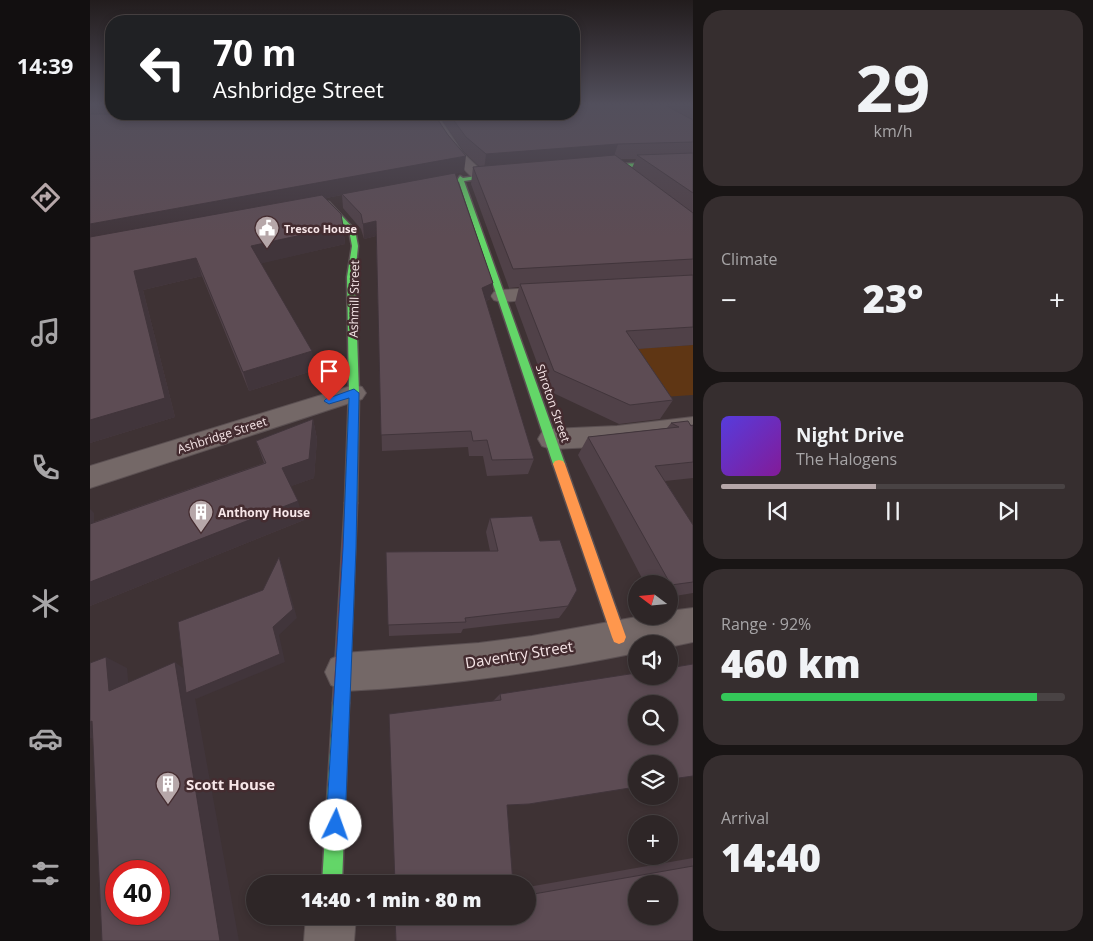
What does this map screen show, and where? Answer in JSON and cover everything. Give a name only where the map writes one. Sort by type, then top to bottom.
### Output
[{"type":"street","points":[[455,149],[479,176]]},
{"type":"street","points":[[576,168],[693,163]]},
{"type":"street","points":[[613,165],[632,180]]},
{"type":"street","points":[[410,188],[460,178],[518,173]]},
{"type":"street","name":"Shroton Street","points":[[460,178],[619,637]]},
{"type":"street","name":"Ashmill Street","points":[[333,875],[344,672],[354,393],[351,277],[355,246],[352,230],[323,204],[345,200]]},
{"type":"street","points":[[501,296],[568,292]]},
{"type":"street","name":"Ashbridge Street","points":[[90,477],[354,393]]},
{"type":"street","points":[[551,439],[617,436],[693,426]]},
{"type":"street","name":"Daventry Street","points":[[344,672],[440,666],[558,650],[619,637],[693,625]]},
{"type":"street","points":[[329,941],[330,925]]},
{"type":"shaded area","points":[[693,345],[693,395],[647,398],[617,350]]},
{"type":"building","points":[[90,149],[460,149],[466,156],[90,224]]},
{"type":"building","points":[[480,149],[553,149],[486,154]]},
{"type":"building","points":[[693,153],[693,193],[637,155]]},
{"type":"building","points":[[615,155],[693,213],[693,259],[513,269],[473,167]]},
{"type":"building","points":[[455,173],[493,283],[482,288],[534,459],[492,460],[487,440],[473,441],[471,431],[381,435],[376,221],[363,224],[361,214],[342,194]]},
{"type":"building","points":[[322,195],[341,214],[343,226],[251,246],[312,351],[243,372],[196,258],[134,271],[165,398],[90,420],[90,237]]},
{"type":"building","points":[[693,275],[693,327],[626,331],[673,400],[630,405],[554,371],[520,284]]},
{"type":"building","points":[[313,419],[309,459],[282,468],[298,501],[90,582],[90,524],[266,463],[256,441]]},
{"type":"building","points":[[688,421],[691,426],[693,425],[693,462],[655,466],[693,525],[693,582],[678,584],[678,575],[665,575],[588,437],[679,427],[671,423]]},
{"type":"building","points":[[532,516],[540,541],[560,540],[577,590],[568,606],[465,618],[466,622],[388,625],[386,552],[498,551],[490,518]]},
{"type":"building","points":[[279,557],[293,609],[273,627],[280,654],[186,693],[178,622],[263,590]]},
{"type":"building","name":"Scott House","points":[[106,657],[109,691],[175,662],[220,941],[102,941],[92,721],[90,722],[90,663]]},
{"type":"building","points":[[693,664],[693,776],[678,778],[678,755],[628,755],[628,788],[529,804],[507,805],[512,875],[395,875],[389,714],[501,700],[500,694],[628,674],[628,685],[678,685],[678,666]]},
{"type":"building","points":[[693,866],[693,941],[396,941],[395,925],[536,925],[536,894],[628,877],[628,925],[678,925],[678,875],[642,875]]},
{"type":"traffic: fast","points":[[592,167],[693,163]]},
{"type":"traffic: fast","points":[[420,186],[509,173]]},
{"type":"traffic: fast","points":[[460,178],[559,464]]},
{"type":"traffic: fast","points":[[327,203],[352,230],[355,246],[351,277],[354,393],[351,503]]},
{"type":"traffic: fast","points":[[332,875],[341,703]]},
{"type":"traffic: slow","points":[[559,464],[619,637]]},
{"type":"traffic: jam","points":[[341,703],[351,503]]},
{"type":"place","name":"Tresco House","points":[[267,249]]},
{"type":"place","name":"Anthony House","points":[[201,533]]},
{"type":"place","name":"Scott House","points":[[168,805]]},
{"type":"route","points":[[329,401],[354,393],[350,548],[336,825]]}]
